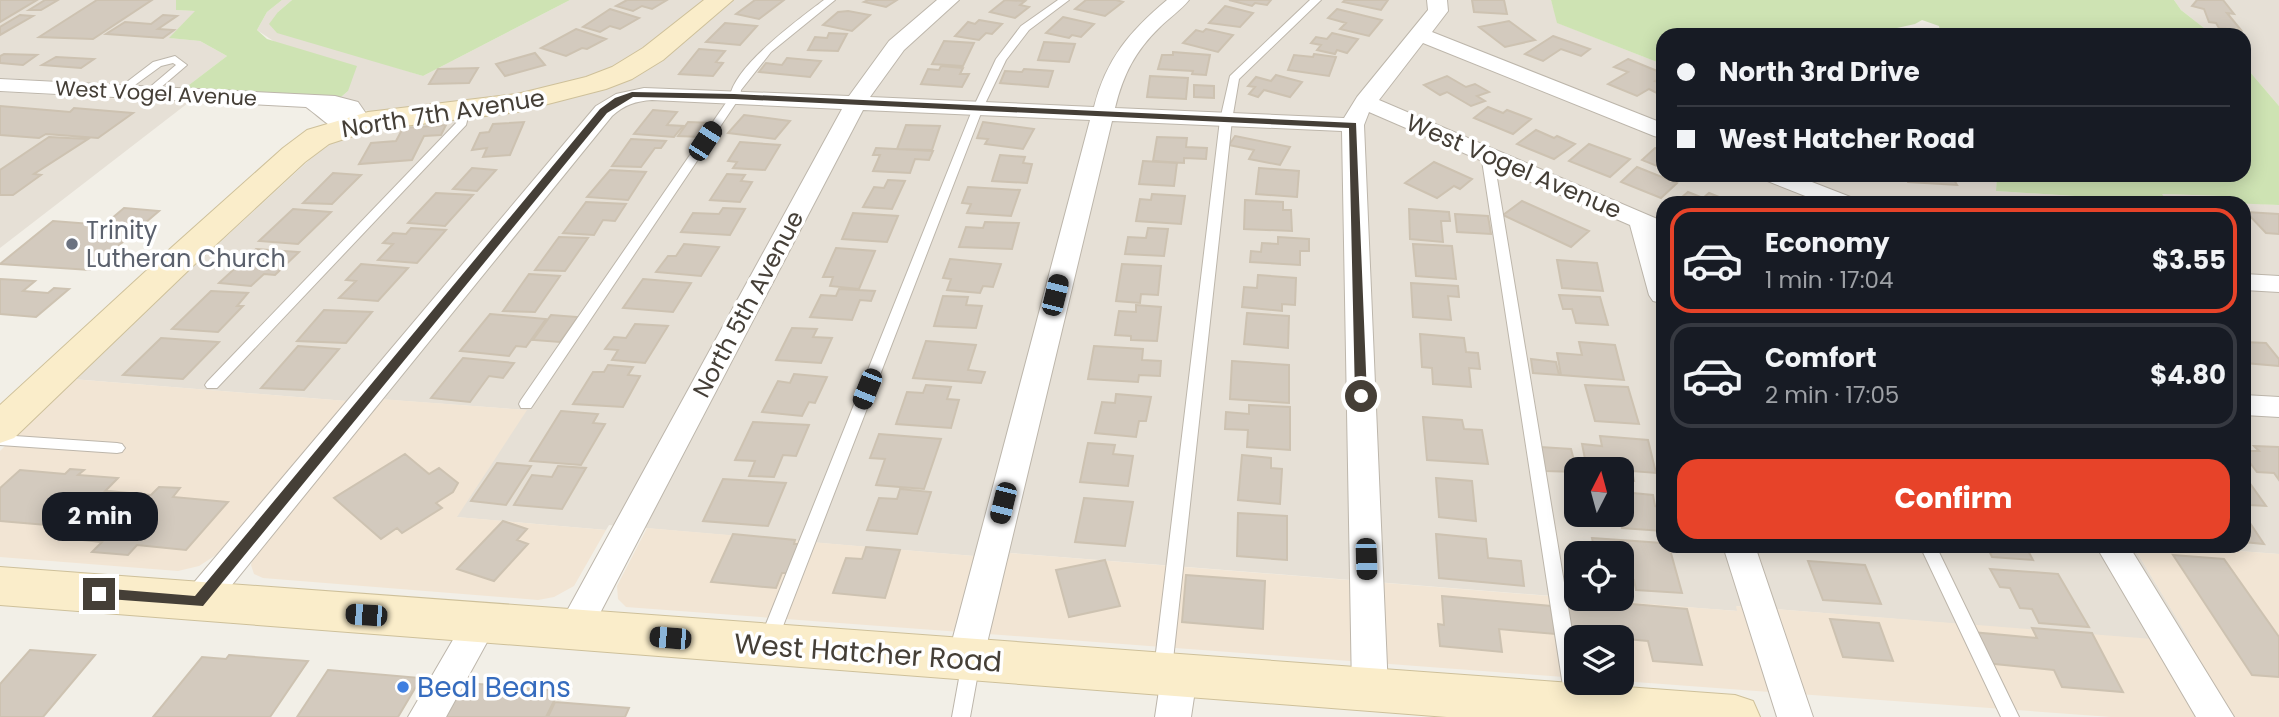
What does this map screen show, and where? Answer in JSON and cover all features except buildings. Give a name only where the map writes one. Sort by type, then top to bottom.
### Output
[{"type":"street","name":"North 7th Avenue","points":[[0,428],[293,155],[318,137],[368,121],[565,93],[622,73],[653,54],[720,0]]},
{"type":"street","name":"North 5th Avenue","points":[[574,630],[856,102],[883,59],[901,38],[950,0]]},
{"type":"street","points":[[968,661],[1112,78],[1123,55],[1137,37],[1180,0]]},
{"type":"street","points":[[1370,690],[1359,114],[1422,35],[1438,11],[1437,0]]},
{"type":"street","points":[[1422,35],[1656,129]]},
{"type":"street","name":"West Vogel Avenue","points":[[0,85],[313,102],[346,126]]},
{"type":"street","name":"West Vogel Avenue","points":[[198,602],[604,111],[618,100],[632,94],[1226,120],[1359,114],[1487,154],[1652,226]]},
{"type":"street","points":[[1791,182],[1826,196]]},
{"type":"street","points":[[1652,226],[1656,254]]},
{"type":"street","points":[[2251,282],[2279,284]]},
{"type":"street","points":[[2251,405],[2279,407]]},
{"type":"street","points":[[1741,553],[1794,717]]},
{"type":"street","points":[[2116,553],[2216,717]]},
{"type":"street","name":"West Hatcher Road","points":[[0,586],[968,661],[1171,690],[1370,690],[1735,717]]},
{"type":"street","points":[[426,717],[480,624]]},
{"type":"lane","points":[[526,404],[734,97],[736,90],[767,50],[830,0]]},
{"type":"lane","points":[[766,645],[978,108],[1002,59],[1025,28],[1065,0]]},
{"type":"lane","points":[[1171,690],[1226,120],[1234,78],[1316,0]]},
{"type":"lane","points":[[120,91],[157,64],[175,59],[182,65],[148,93]]},
{"type":"lane","points":[[212,386],[462,123],[465,109]]},
{"type":"lane","points":[[1487,154],[1575,705]]},
{"type":"lane","points":[[0,440],[117,448]]},
{"type":"lane","points":[[1931,553],[2010,717]]},
{"type":"lane","points":[[961,717],[968,661]]},
{"type":"shaded area","points":[[0,0],[176,0],[176,10],[196,11],[170,38],[200,41],[227,56],[185,88],[0,78]]},
{"type":"shaded area","points":[[282,0],[292,0],[278,12],[369,59],[423,76],[570,0],[708,0],[625,62],[582,81],[531,94],[375,112],[364,110],[355,102],[341,97],[348,91],[257,30],[267,12]]},
{"type":"shaded area","points":[[731,0],[1551,0],[1558,23],[1656,62],[1656,182],[1997,182],[1996,191],[2074,196],[1656,196],[1656,553],[2137,553],[2192,643],[1737,606],[1738,611],[1634,603],[1634,541],[1564,541],[1564,597],[1011,553],[1009,559],[609,525],[606,530],[456,517],[526,410],[350,397],[346,401],[72,379],[320,150],[337,139],[359,131],[553,103],[604,88]]},
{"type":"shaded area","points":[[2174,0],[2279,0],[2279,106],[2251,73],[2251,28],[2204,28],[2181,10]]},
{"type":"shaded area","points":[[0,92],[188,103],[0,248]]},
{"type":"shaded area","points":[[2161,194],[2222,196],[2162,196]]},
{"type":"shaded area","points":[[2251,203],[2279,205],[2279,554],[2251,552]]},
{"type":"shaded area","points":[[72,379],[347,401],[216,555],[199,566],[178,571],[0,557],[0,451]]},
{"type":"shaded area","points":[[381,399],[527,410],[457,517],[606,530],[574,586],[554,597],[538,600],[263,578],[254,574],[251,565],[253,557]]},
{"type":"shaded area","points":[[647,528],[1009,559],[1010,553],[1564,597],[1564,611],[1634,611],[1634,603],[1737,611],[1736,606],[2191,642],[2137,553],[2251,552],[2279,554],[2279,717],[2111,717],[1634,682],[1634,625],[1564,625],[1564,677],[626,607],[618,599],[617,586]]},
{"type":"green space","points":[[176,0],[282,0],[267,12],[257,30],[267,39],[357,66],[348,91],[341,97],[185,88],[227,56],[200,41],[169,38],[195,11],[176,10]]},
{"type":"green space","points":[[292,0],[570,0],[423,76],[277,33],[269,24]]},
{"type":"green space","points":[[1551,0],[2174,0],[2181,10],[2204,28],[1939,28],[1922,20],[1897,28],[1656,28],[1656,62],[1557,23]]},
{"type":"green space","points":[[2251,73],[2279,106],[2279,205],[2251,204],[2251,196],[2074,196],[1996,191],[1997,182],[2251,182]]},
{"type":"place","name":"Trinity Lutheran Church","points":[[72,244]]},
{"type":"place","name":"Beal Beans","points":[[403,687]]},
{"type":"route","points":[[99,594],[198,602],[604,111],[618,100],[632,94],[1353,125],[1361,396]]}]
